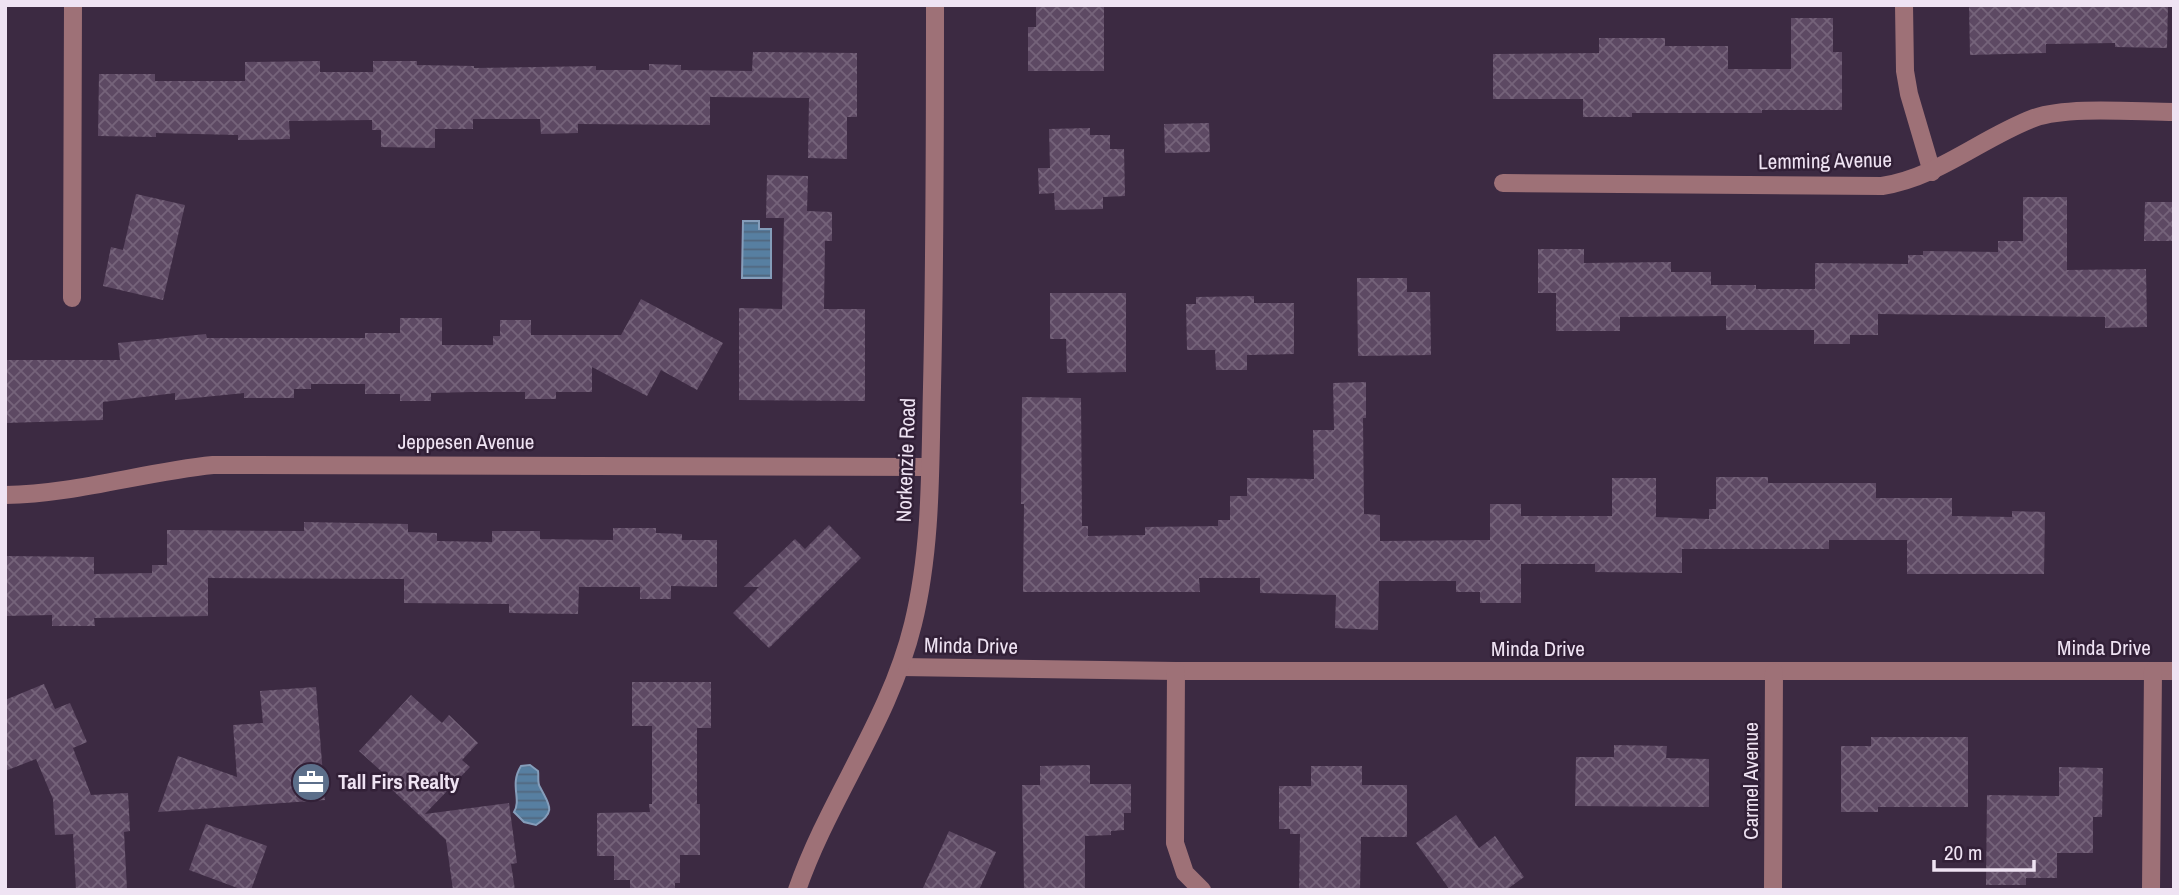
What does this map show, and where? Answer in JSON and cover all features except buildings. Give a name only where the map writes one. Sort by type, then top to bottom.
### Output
[{"type":"street","points":[[72,298],[73,5]]},
{"type":"street","name":"Norkenzie Road","points":[[797,890],[810,853],[884,708],[901,667],[914,622],[924,568],[930,467],[935,254],[935,5]]},
{"type":"street","points":[[1904,5],[1905,71],[1931,172]]},
{"type":"street","name":"Lemming Avenue","points":[[1503,183],[1869,187],[1903,183],[1931,172],[2037,117],[2074,112],[2174,112]]},
{"type":"street","name":"Jeppesen Avenue","points":[[5,495],[46,493],[181,468],[213,465],[930,467]]},
{"type":"street","name":"Minda Drive","points":[[901,667],[1176,671],[2174,671]]},
{"type":"street","points":[[1176,671],[1175,843],[1185,873],[1194,888]]},
{"type":"street","points":[[2151,890],[2152,671]]},
{"type":"street","name":"Carmel Avenue","points":[[1773,890],[1774,672]]},
{"type":"water","points":[[743,221],[759,221],[759,229],[771,229],[771,278],[742,278]]},
{"type":"water","points":[[530,765],[538,771],[539,785],[549,808],[547,816],[536,825],[524,822],[514,812],[518,773],[521,766]]},
{"type":"place","name":"Tall Firs Realty","points":[[311,782]]}]
